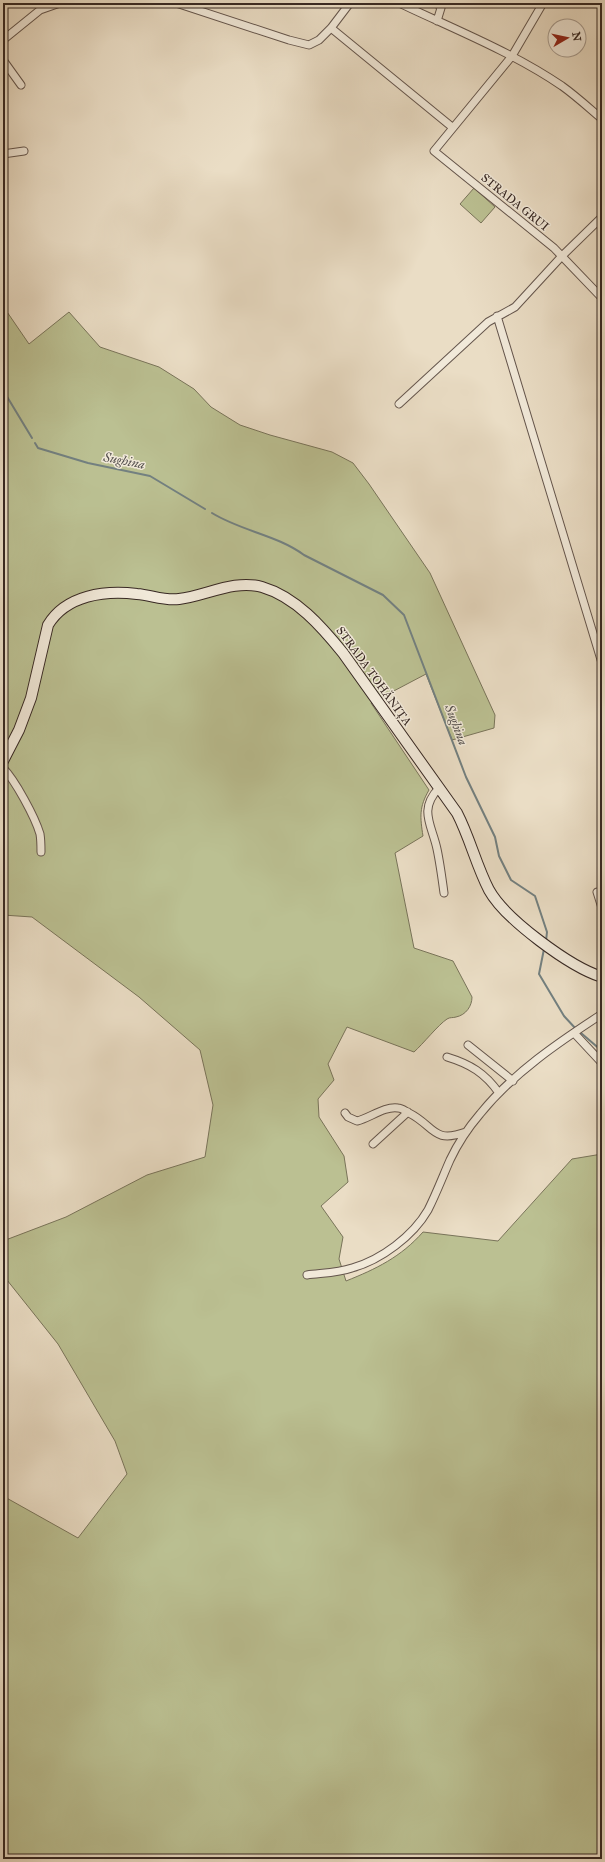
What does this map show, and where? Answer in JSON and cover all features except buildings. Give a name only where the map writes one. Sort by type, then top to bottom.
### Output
[{"type":"main road","name":"STRADA TOHĂNIȚA","points":[[3,761],[19,730],[31,698],[48,625],[63,608],[82,598],[100,594],[123,592],[177,599],[231,587],[247,585],[262,588],[278,595],[296,606],[319,626],[343,653],[439,788],[465,829],[485,880],[495,899],[511,917],[541,941],[581,968],[602,977]]},
{"type":"street","points":[[3,40],[30,18],[56,3]]},
{"type":"street","points":[[176,3],[302,44],[315,43],[331,28],[350,3]]},
{"type":"street","points":[[399,3],[512,56],[562,86],[602,120]]},
{"type":"street","points":[[437,3],[441,8],[437,21]]},
{"type":"street","name":"STRADA GRUI","points":[[543,3],[512,56],[434,151],[521,219],[562,256]]},
{"type":"street","points":[[331,28],[452,128]]},
{"type":"street","points":[[3,60],[21,85]]},
{"type":"street","points":[[3,154],[24,151]]},
{"type":"street","points":[[400,404],[480,330],[497,316],[515,306],[562,256],[602,217]]},
{"type":"street","points":[[562,256],[602,298]]},
{"type":"street","points":[[497,316],[602,663]]},
{"type":"street","points":[[3,768],[15,783],[36,825],[40,834],[41,852]]},
{"type":"street","points":[[439,788],[430,799],[427,813],[437,850],[444,893]]},
{"type":"street","points":[[597,892],[602,908]]},
{"type":"street","points":[[307,1275],[344,1270],[359,1266],[378,1257],[406,1236],[427,1211],[451,1158],[466,1132],[499,1093],[548,1051],[575,1034],[602,1014]]},
{"type":"street","points":[[575,1034],[602,1063]]},
{"type":"street","points":[[468,1045],[513,1081]]},
{"type":"street","points":[[447,1057],[463,1062],[480,1071],[499,1093]]},
{"type":"street","points":[[345,1113],[348,1117],[356,1121],[391,1108],[400,1108],[442,1136],[453,1137],[466,1132]]},
{"type":"street","points":[[373,1144],[408,1112]]},
{"type":"green space","points":[[474,188],[495,207],[481,223],[460,204]]},
{"type":"green space","points":[[3,306],[29,344],[69,312],[100,347],[159,367],[194,389],[211,407],[240,425],[332,452],[353,463],[430,573],[495,715],[494,728],[452,740],[426,674],[371,703],[429,790],[423,802],[421,812],[423,836],[395,853],[414,948],[453,961],[472,997],[472,1000],[470,1007],[463,1014],[447,1019],[414,1052],[347,1027],[328,1064],[334,1080],[318,1099],[319,1117],[344,1156],[348,1182],[321,1206],[343,1237],[339,1259],[346,1281],[368,1272],[388,1261],[406,1249],[423,1232],[498,1241],[572,1159],[602,1154],[602,1859],[3,1859],[3,1496],[78,1538],[127,1474],[115,1441],[58,1344],[3,1275],[3,1241],[66,1217],[147,1175],[205,1157],[213,1105],[200,1050],[139,997],[32,917],[3,915]]},
{"type":"waterway","name":"Sughina","points":[[3,390],[32,438]]},
{"type":"waterway","name":"Sughina","points":[[35,443],[38,448],[88,463],[150,476],[205,509]]},
{"type":"waterway","name":"Sughina","points":[[212,513],[293,548],[383,595],[404,615],[466,777],[495,837],[499,856],[511,880],[535,896],[547,932],[546,941]]},
{"type":"waterway","name":"Sughina","points":[[544,949],[539,974],[564,1016],[576,1029]]},
{"type":"waterway","name":"Sughina","points":[[581,1033],[602,1051]]}]
